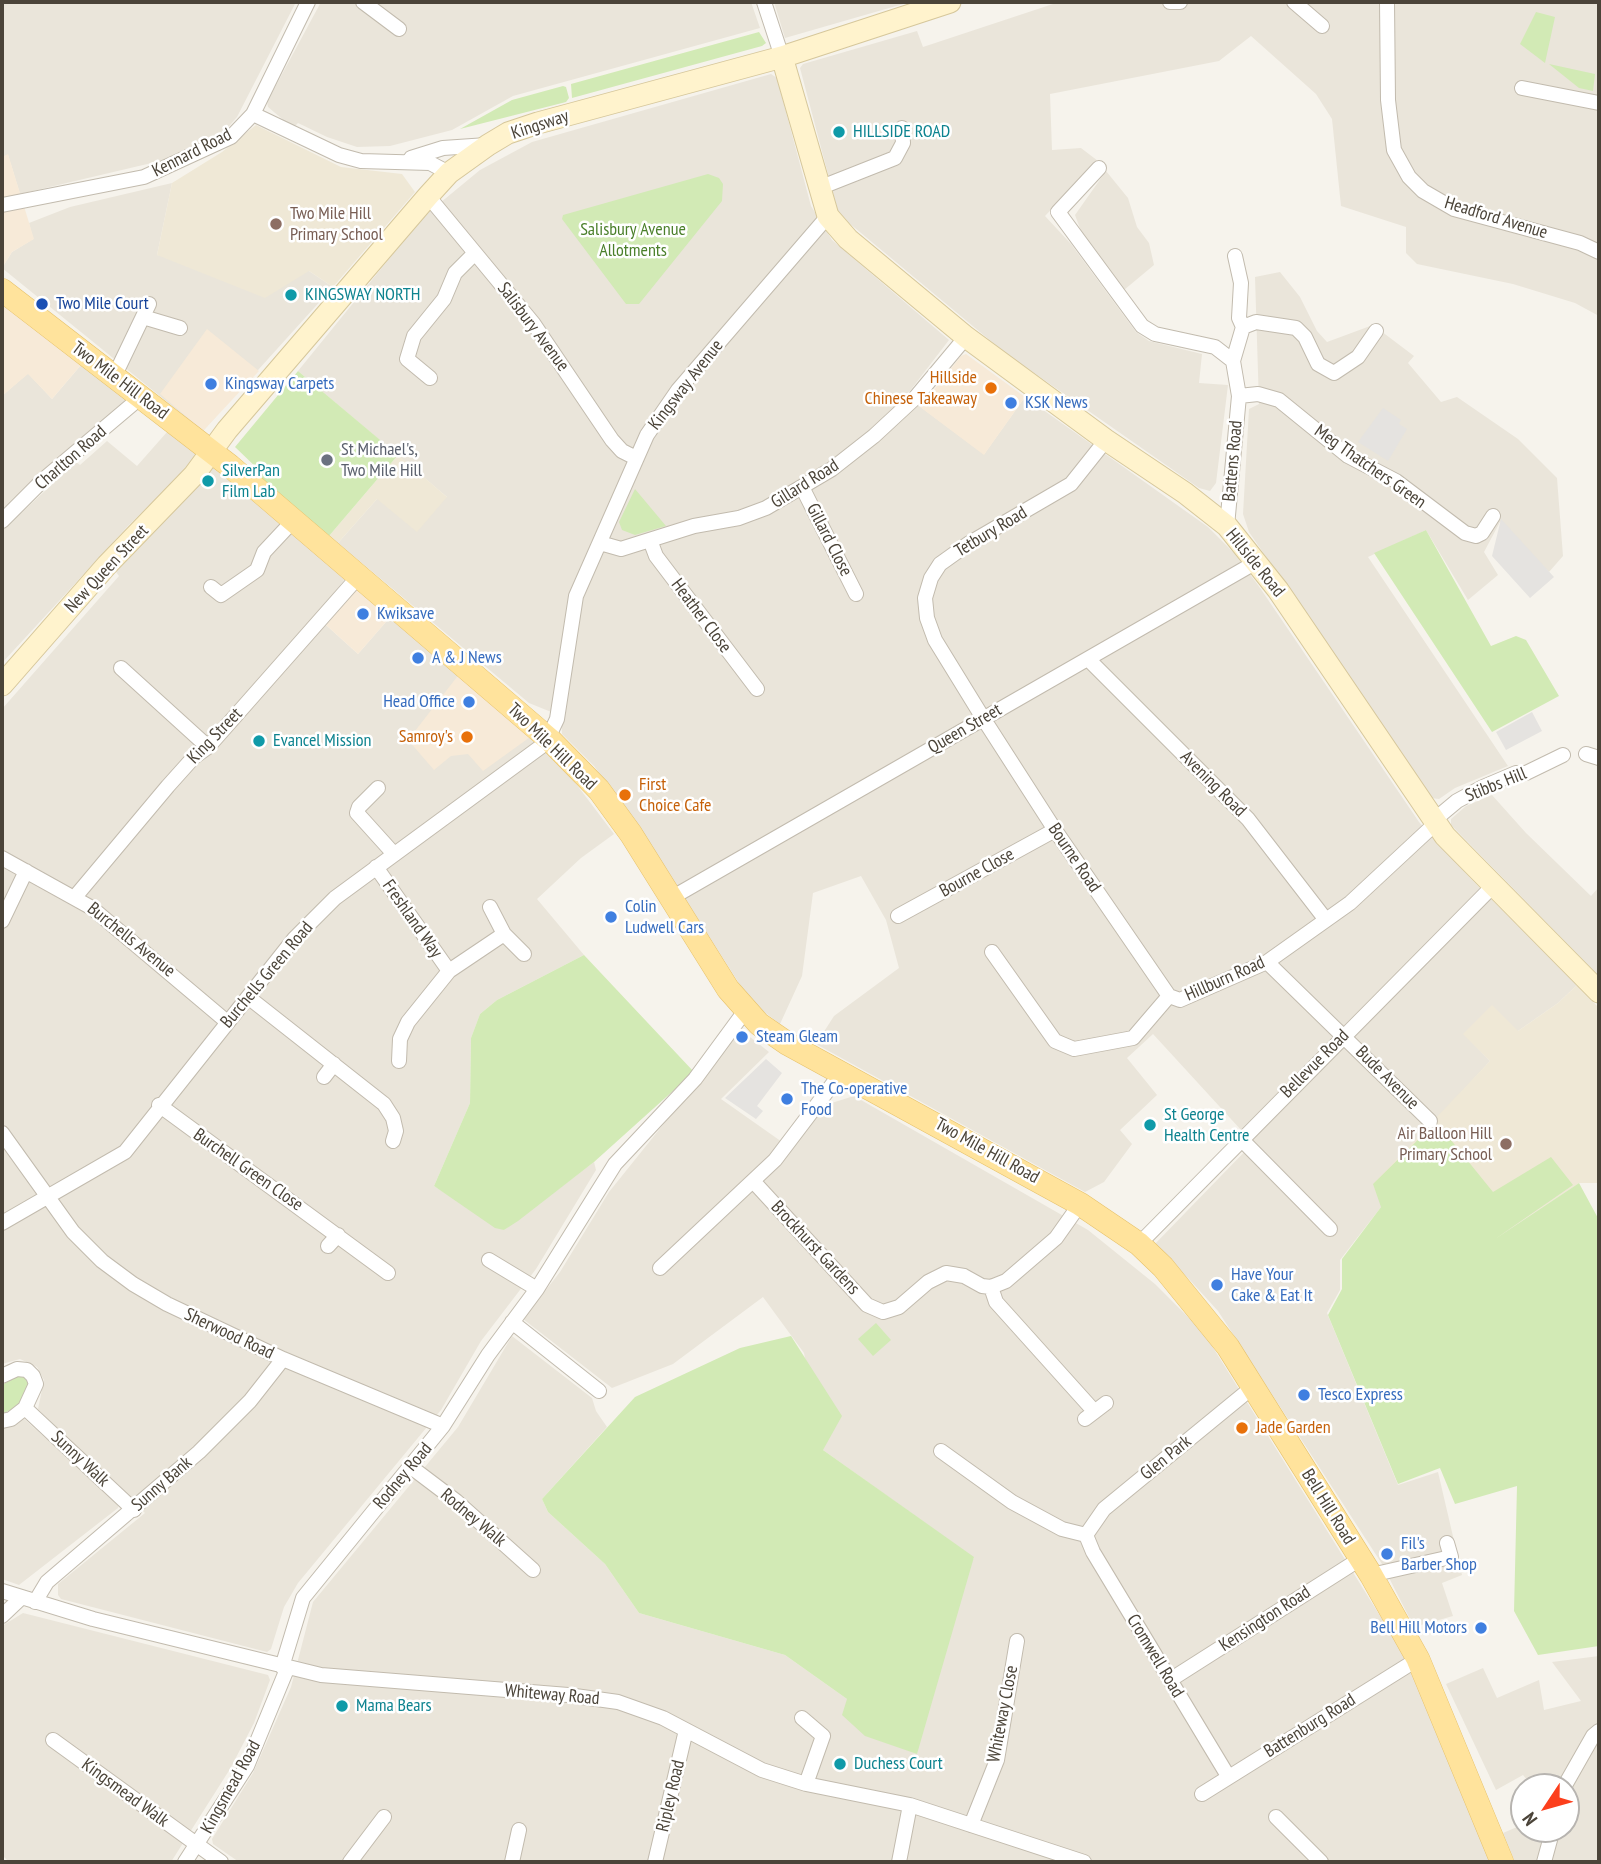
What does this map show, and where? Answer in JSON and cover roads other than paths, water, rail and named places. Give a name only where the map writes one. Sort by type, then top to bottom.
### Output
[{"type":"main road","name":"Two Mile Hill Road","points":[[2,290],[212,452],[549,739],[599,790],[673,897],[745,1011],[788,1044],[1080,1204]]},
{"type":"main road","name":"Bell Hill Road","points":[[1080,1204],[1139,1244],[1200,1310],[1254,1386],[1366,1567],[1418,1659],[1502,1862]]},
{"type":"street","name":"Kennard Road","points":[[2,205],[144,177],[231,137],[253,114],[308,2]]},
{"type":"street","points":[[363,2],[399,29]]},
{"type":"street","points":[[764,2],[828,216]]},
{"type":"street","name":"Kingsway","points":[[212,452],[428,196],[449,173],[488,145],[508,133],[538,123],[782,57],[950,2]]},
{"type":"street","points":[[1170,2],[1180,2]]},
{"type":"street","points":[[1294,2],[1310,7],[1322,26]]},
{"type":"street","name":"Headford Avenue","points":[[1387,2],[1388,100],[1394,150],[1409,177],[1423,191],[1454,209],[1580,243],[1599,252]]},
{"type":"street","points":[[1522,88],[1599,103]]},
{"type":"street","points":[[253,114],[339,155],[361,161],[430,163],[449,173]]},
{"type":"street","points":[[820,188],[895,158],[902,143],[902,128]]},
{"type":"street","points":[[400,161],[443,148],[488,145]]},
{"type":"street","points":[[1099,168],[1058,212],[1142,326],[1155,334],[1215,347],[1233,360],[1243,327],[1240,317],[1241,283],[1235,256]]},
{"type":"street","name":"Salisbury Avenue","points":[[428,196],[533,323],[612,440],[622,452],[636,458]]},
{"type":"street","name":"Hillside Road","points":[[828,216],[848,239],[966,337],[1227,526],[1258,561],[1434,822],[1493,886],[1599,992]]},
{"type":"street","name":"Kingsway Avenue","points":[[549,739],[557,719],[576,596],[647,435],[678,390],[828,216]]},
{"type":"street","points":[[430,378],[407,359],[414,336],[444,299],[456,273],[475,253]]},
{"type":"street","points":[[114,377],[146,311],[180,328]]},
{"type":"street","points":[[1243,327],[1256,322],[1296,328],[1305,337],[1318,364],[1334,373],[1358,357],[1376,331]]},
{"type":"street","name":"Gillard Road","points":[[600,542],[621,549],[694,526],[751,514],[802,487],[832,469],[879,432],[915,398],[966,337]]},
{"type":"street","name":"Battens Road","points":[[1227,526],[1239,396],[1233,360]]},
{"type":"street","name":"Meg Thatchers Green","points":[[1239,396],[1258,394],[1279,401],[1348,456],[1396,481],[1465,533],[1476,536],[1482,533],[1493,516]]},
{"type":"street","name":"Charlton Road","points":[[2,521],[44,479],[141,397]]},
{"type":"street","name":"Tetbury Road","points":[[983,718],[935,640],[927,618],[925,598],[930,578],[940,564],[968,544],[1071,484],[1106,440]]},
{"type":"street","name":"New Queen Street","points":[[2,685],[212,452]]},
{"type":"street","name":"Gillard Close","points":[[802,487],[856,594]]},
{"type":"street","points":[[211,587],[221,596],[257,570],[264,552],[293,521]]},
{"type":"street","name":"Heather Close","points":[[650,540],[656,556],[757,689]]},
{"type":"street","name":"Queen Street","points":[[673,897],[1258,561]]},
{"type":"street","name":"King Street","points":[[75,897],[168,786],[194,757],[208,747],[358,577]]},
{"type":"street","name":"Avening Road","points":[[1088,659],[1248,819],[1326,920]]},
{"type":"street","points":[[121,668],[208,747]]},
{"type":"street","name":"Bourne Road","points":[[983,718],[1055,830],[1169,996]]},
{"type":"street","name":"Burchells Green Road","points":[[2,1223],[125,1152],[226,1021],[248,998],[294,939],[335,898],[549,739]]},
{"type":"street","name":"Stibbs Hill","points":[[1434,822],[1457,801],[1483,787],[1516,774],[1526,773],[1563,755]]},
{"type":"street","points":[[378,789],[359,807],[357,813],[394,854]]},
{"type":"street","name":"Hillburn Road","points":[[992,952],[1055,1041],[1074,1049],[1133,1038],[1169,996],[1180,1000],[1266,962],[1350,903],[1434,822]]},
{"type":"street","name":"Bourne Close","points":[[898,916],[1055,830]]},
{"type":"street","name":"Burchells Avenue","points":[[2,858],[75,897],[122,931],[226,1021]]},
{"type":"street","name":"Freshland Way","points":[[376,867],[449,971]]},
{"type":"street","points":[[2,921],[26,871]]},
{"type":"street","name":"Bellevue Road","points":[[1139,1244],[1493,886]]},
{"type":"street","points":[[490,907],[504,934],[524,954]]},
{"type":"street","name":"Freshland Way","points":[[400,1061],[400,1040],[408,1022],[449,971],[504,934]]},
{"type":"street","name":"Bude Avenue","points":[[1266,962],[1430,1121]]},
{"type":"street","points":[[248,998],[384,1104],[394,1118],[396,1130],[393,1141]]},
{"type":"street","name":"Rodney Road","points":[[284,1668],[303,1598],[443,1426],[537,1289],[615,1164],[695,1079],[745,1011]]},
{"type":"street","points":[[324,1077],[334,1064]]},
{"type":"street","points":[[660,1268],[775,1160],[841,1073]]},
{"type":"street","name":"Burchell Green Close","points":[[159,1105],[333,1240],[388,1273]]},
{"type":"street","name":"Sherwood Road","points":[[2,1133],[45,1196],[102,1261],[133,1284],[167,1304],[283,1359],[443,1426]]},
{"type":"street","points":[[1241,1139],[1331,1229]]},
{"type":"street","name":"Brockhurst Gardens","points":[[753,1181],[874,1309],[892,1311],[928,1282],[946,1273],[964,1276],[982,1286],[991,1287]]},
{"type":"street","points":[[1080,1204],[1056,1238],[1028,1265],[1006,1281],[991,1287],[996,1302],[1095,1411]]},
{"type":"street","points":[[489,1259],[537,1289]]},
{"type":"street","points":[[512,1322],[599,1391]]},
{"type":"street","name":"Sunny Bank","points":[[2,1616],[28,1600],[199,1452],[250,1401],[283,1359]]},
{"type":"street","points":[[2,1376],[17,1369],[33,1376],[36,1384],[25,1408],[11,1419],[2,1421]]},
{"type":"street","name":"Glen Park","points":[[1086,1535],[1104,1509],[1254,1386]]},
{"type":"street","name":"Sunny Walk","points":[[25,1408],[134,1510]]},
{"type":"street","points":[[942,1451],[1012,1502],[1062,1529],[1086,1535]]},
{"type":"street","name":"Rodney Walk","points":[[411,1467],[456,1501],[533,1570]]},
{"type":"street","name":"Cromwell Road","points":[[1086,1535],[1093,1552],[1228,1776]]},
{"type":"street","name":"Kensington Road","points":[[1170,1680],[1366,1567],[1451,1557],[1447,1543]]},
{"type":"street","name":"Whiteway Road","points":[[2,1591],[284,1668],[357,1679],[591,1697],[640,1709],[687,1730],[762,1770],[806,1784],[910,1805],[1084,1862]]},
{"type":"street","name":"Whiteway Close","points":[[971,1825],[997,1760],[1017,1641]]},
{"type":"street","name":"Battenburg Road","points":[[1202,1794],[1418,1659]]},
{"type":"street","name":"Kingsmead Road","points":[[185,1862],[247,1766],[284,1668]]},
{"type":"street","points":[[803,1718],[822,1736],[806,1784]]},
{"type":"street","name":"Ripley Road","points":[[655,1862],[687,1730]]},
{"type":"street","points":[[1572,1773],[1593,1736],[1599,1731]]},
{"type":"street","name":"Kingsmead Walk","points":[[53,1740],[221,1862]]},
{"type":"street","points":[[899,1862],[910,1805]]},
{"type":"street","points":[[350,1862],[384,1817]]},
{"type":"street","points":[[1276,1817],[1321,1862]]},
{"type":"street","points":[[512,1862],[519,1830]]},
{"type":"street","points":[[1544,1862],[1549,1843]]},
{"type":"place","name":"HILLSIDE ROAD","points":[[839,132]]},
{"type":"place","name":"Two Mile Hill Primary School","points":[[276,224]]},
{"type":"place","name":"KINGSWAY NORTH","points":[[291,295]]},
{"type":"place","name":"Two Mile Court","points":[[42,304]]},
{"type":"place","name":"Kingsway Carpets","points":[[211,384]]},
{"type":"place","name":"Hillside Chinese Takeaway","points":[[991,388]]},
{"type":"place","name":"KSK News","points":[[1011,403]]},
{"type":"place","name":"St Michael's, Two Mile Hill","points":[[327,460]]},
{"type":"place","name":"SilverPan Film Lab","points":[[208,481]]},
{"type":"place","name":"Kwiksave","points":[[363,614]]},
{"type":"place","name":"A & J News","points":[[418,658]]},
{"type":"place","name":"Head Office","points":[[469,702]]},
{"type":"place","name":"Samroy's","points":[[467,737]]},
{"type":"place","name":"Evancel Mission","points":[[259,741]]},
{"type":"place","name":"First Choice Cafe","points":[[625,795]]},
{"type":"place","name":"Colin Ludwell Cars","points":[[611,917]]},
{"type":"place","name":"Steam Gleam","points":[[742,1037]]},
{"type":"place","name":"The Co-operative Food","points":[[787,1099]]},
{"type":"place","name":"St George Health Centre","points":[[1150,1125]]},
{"type":"place","name":"Air Balloon Hill Primary School","points":[[1506,1144]]},
{"type":"place","name":"Have Your Cake & Eat It","points":[[1217,1285]]},
{"type":"place","name":"Tesco Express","points":[[1304,1395]]},
{"type":"place","name":"Jade Garden","points":[[1242,1428]]},
{"type":"place","name":"Fil's Barber Shop","points":[[1387,1554]]},
{"type":"place","name":"Bell Hill Motors","points":[[1481,1628]]},
{"type":"place","name":"Mama Bears","points":[[342,1706]]},
{"type":"place","name":"Duchess Court","points":[[840,1764]]},
{"type":"park label","name":"Salisbury Avenue Allotments","points":[[633,240]]}]
